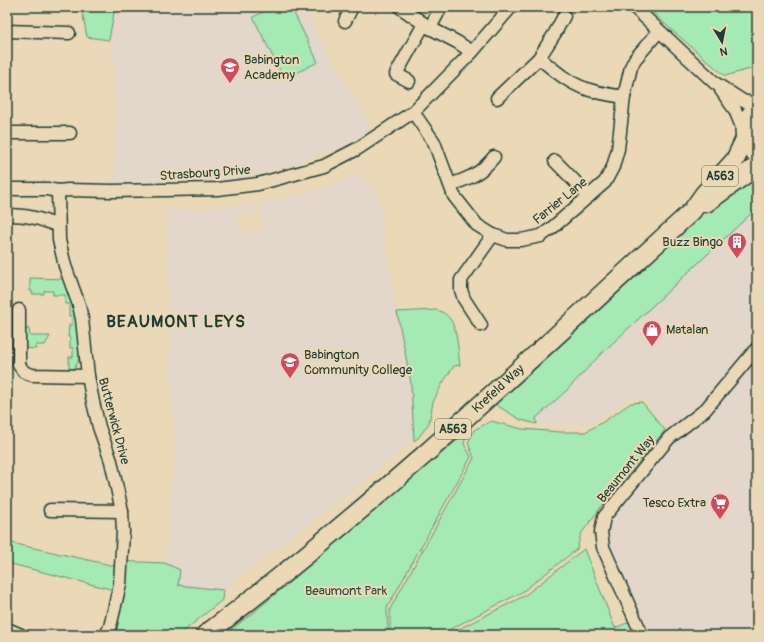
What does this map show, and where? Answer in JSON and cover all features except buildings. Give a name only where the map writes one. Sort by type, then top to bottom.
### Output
[{"type":"highway","name":"Krefeld Way","points":[[692,211],[704,194],[735,160],[745,136],[745,125],[751,113],[757,109]]},
{"type":"highway","points":[[745,136],[751,149],[757,154]]},
{"type":"highway","name":"Krefeld Way","points":[[205,635],[344,523],[418,460],[692,211],[709,201],[757,166]]},
{"type":"street","points":[[345,21],[352,7]]},
{"type":"street","points":[[400,7],[427,26],[472,52]]},
{"type":"street","points":[[409,81],[396,74],[441,7]]},
{"type":"street","name":"Strasbourg Drive","points":[[7,189],[112,191],[217,189],[258,184],[324,166],[357,150],[413,112],[472,52],[510,7]]},
{"type":"street","points":[[634,7],[715,83],[742,101],[757,104]]},
{"type":"street","points":[[497,98],[539,58],[564,16]]},
{"type":"street","points":[[7,31],[69,32]]},
{"type":"street","name":"Farrier Lane","points":[[413,112],[426,128],[434,142],[454,196],[477,225],[493,235],[507,240],[521,240],[541,236],[605,182],[613,167],[618,149],[628,76],[635,59],[659,31]]},
{"type":"street","points":[[539,58],[572,83],[584,88],[624,97]]},
{"type":"street","points":[[715,83],[735,110],[745,136]]},
{"type":"street","points":[[7,132],[70,133]]},
{"type":"street","points":[[450,185],[468,179],[484,169],[494,157]]},
{"type":"street","points":[[555,161],[589,196]]},
{"type":"street","name":"Butterwick Drive","points":[[58,191],[59,240],[65,266],[79,305],[82,319],[88,376],[99,427],[111,461],[122,511],[123,532],[120,584],[110,627],[106,635]]},
{"type":"street","points":[[7,215],[24,214],[42,219],[58,226]]},
{"type":"street","points":[[481,325],[464,299],[461,290],[461,280],[493,235]]},
{"type":"street","points":[[19,310],[19,365],[24,372],[32,375],[88,376]]},
{"type":"street","name":"Beaumont Way","points":[[642,635],[603,548],[601,532],[604,517],[669,438],[705,410],[757,348]]},
{"type":"street","points":[[50,510],[122,511]]},
{"type":"street","points":[[7,629],[21,635]]},
{"type":"shaded area","name":"Babington Academy","points":[[101,7],[111,7],[121,15],[133,13],[147,7],[307,7],[316,32],[369,124],[367,133],[343,146],[294,165],[237,180],[209,183],[149,185],[114,183],[115,138],[117,128],[112,41]]},
{"type":"shaded area","name":"Babington Community College","points":[[359,174],[377,191],[381,207],[386,246],[411,383],[414,441],[223,590],[178,585],[165,563],[175,449],[170,375],[167,209],[194,210],[256,203],[258,212],[237,215],[240,233],[263,230],[259,203],[300,195]]},
{"type":"shaded area","points":[[757,208],[757,336],[700,405],[666,429],[644,398],[627,400],[591,422],[568,425],[537,424],[536,418],[566,391],[601,354]]},
{"type":"shaded area","points":[[757,358],[757,635],[646,635],[611,552],[607,538],[606,526],[609,518],[679,436],[694,427],[704,418]]},
{"type":"green space","points":[[77,7],[115,7],[109,40],[87,37],[82,11]]},
{"type":"green space","points":[[273,7],[291,7],[318,62],[284,79],[253,17]]},
{"type":"green space","points":[[647,7],[757,7],[757,67],[725,76]]},
{"type":"green space","points":[[757,178],[757,208],[601,354],[566,391],[536,418],[537,424],[521,420],[496,405],[498,401],[634,269],[705,209]]},
{"type":"green space","points":[[30,278],[63,279],[74,308],[79,336],[79,356],[77,363],[72,369],[56,370],[69,369],[69,357],[73,357],[73,348],[70,348],[70,337],[68,337],[69,325],[72,325],[72,316],[69,316],[69,304],[65,304],[65,295],[53,295],[53,291],[44,291],[44,294],[32,294],[32,291],[30,291]]},
{"type":"green space","points":[[436,310],[444,313],[453,324],[456,332],[460,365],[454,366],[442,384],[433,402],[429,423],[419,437],[414,441],[411,383],[397,312]]},
{"type":"green space","points":[[28,328],[30,336],[50,336],[45,345],[36,345],[36,349],[24,348],[25,331]]},
{"type":"green space","points":[[642,402],[665,430],[598,511],[581,534],[577,549],[522,592],[439,635],[397,635],[390,629],[390,609],[474,458],[468,443],[474,430],[491,421],[522,429],[585,432],[631,403]]},
{"type":"green space","name":"Beaumont Park","points":[[467,432],[464,444],[471,457],[387,608],[388,630],[392,635],[224,635],[253,613]]},
{"type":"green space","points":[[7,542],[115,566],[116,561],[165,563],[180,570],[178,585],[223,590],[222,600],[179,635],[112,635],[122,589],[110,589],[7,563]]},
{"type":"green space","points":[[584,549],[615,628],[629,622],[635,635],[447,635],[524,596]]},
{"type":"place","name":"Babington Academy","points":[[230,84]]},
{"type":"place","name":"Buzz Bingo","points":[[737,259]]},
{"type":"place","name":"Matalan","points":[[652,347]]},
{"type":"place","name":"Babington Community College","points":[[290,379]]},
{"type":"place","name":"Tesco Extra","points":[[720,520]]},
{"type":"district","name":"BEAUMONT LEYS","points":[[176,321]]}]
